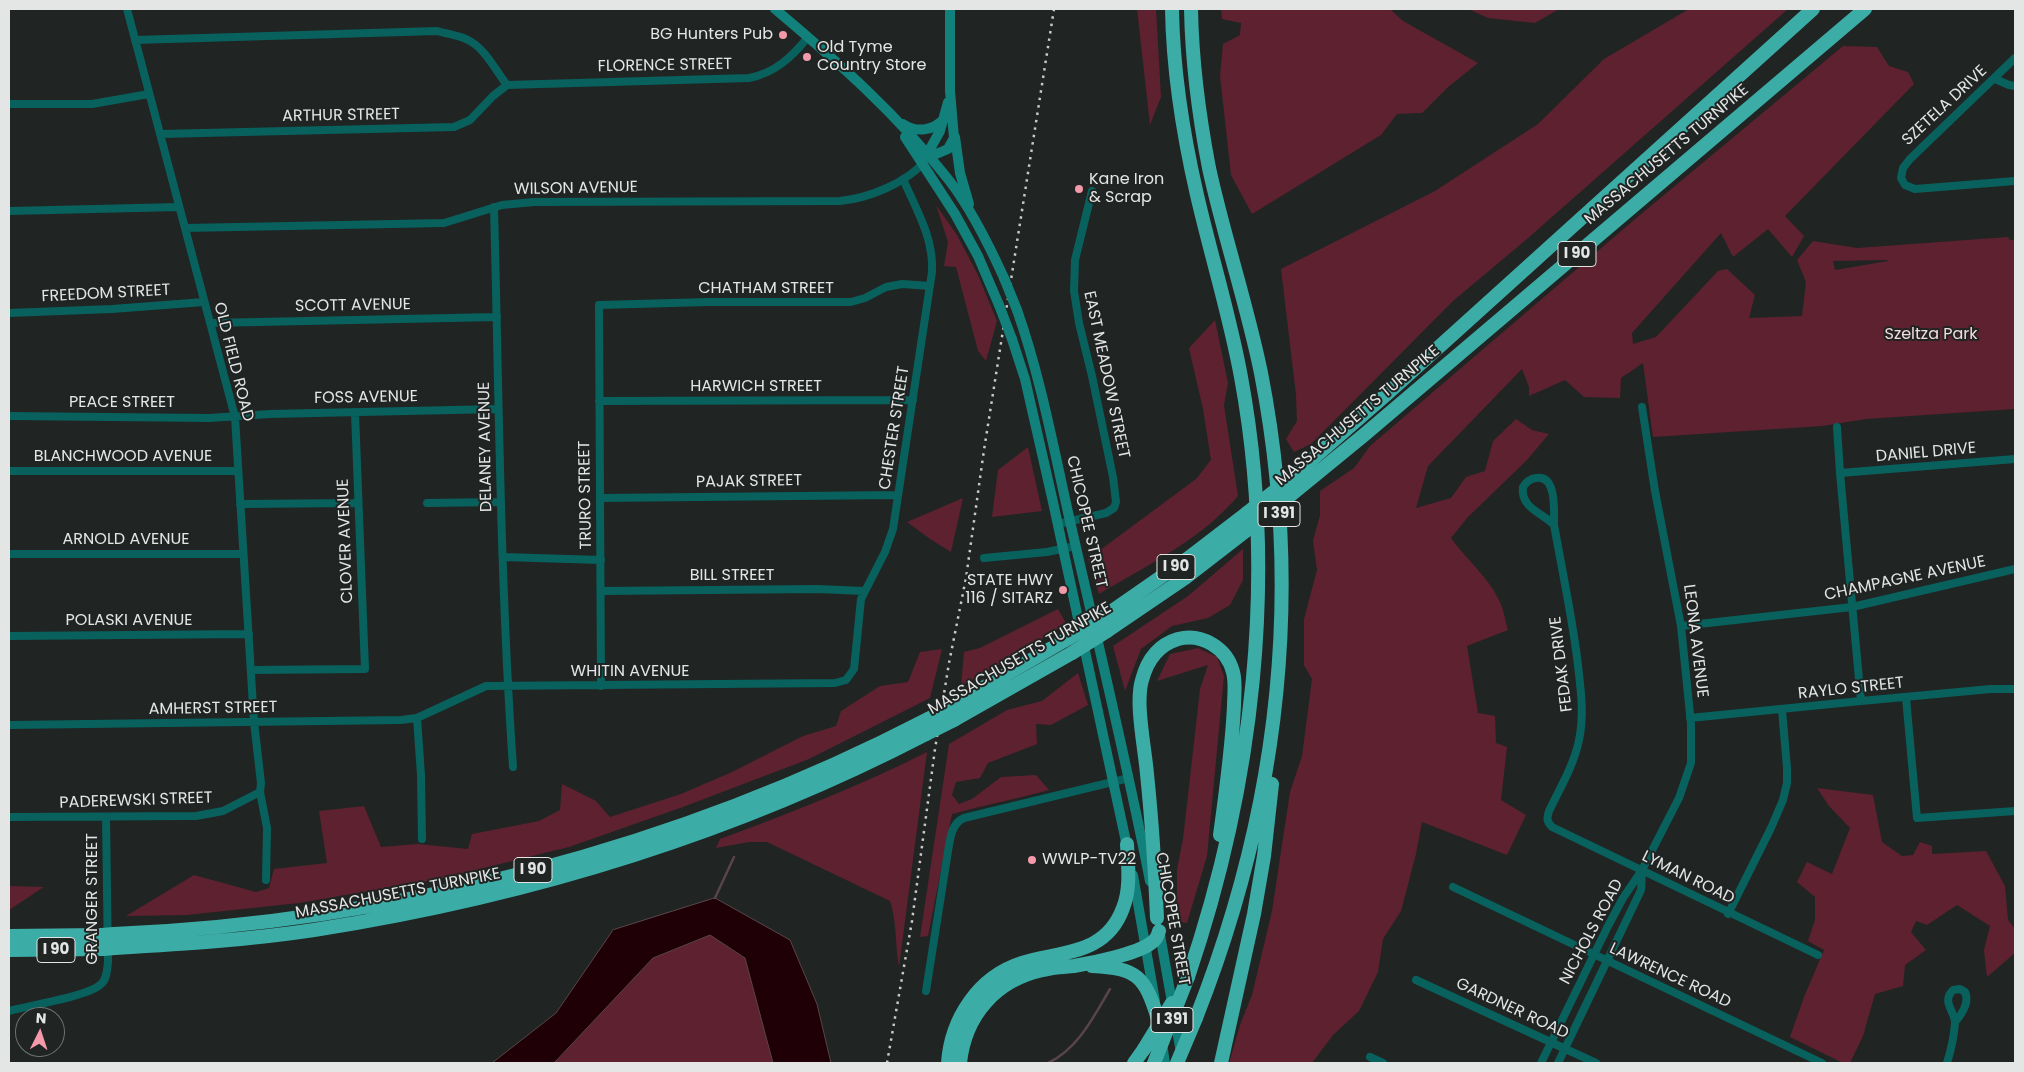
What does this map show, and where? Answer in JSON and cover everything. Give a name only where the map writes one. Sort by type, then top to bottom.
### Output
[{"type":"highway","name":"I 391","points":[[1154,1063],[1188,977],[1211,903],[1236,800],[1249,716],[1257,617],[1257,518],[1252,448],[1230,323],[1197,194],[1182,119],[1172,9]]},
{"type":"highway","name":"I 391","points":[[1180,1063],[1216,968],[1242,883],[1261,799],[1277,687],[1282,576],[1274,460],[1265,400],[1254,343],[1210,168],[1198,96],[1191,9]]},
{"type":"highway","name":"MASSACHUSETTS TURNPIKE","points":[[9,936],[108,942],[243,939],[330,927],[469,900],[562,877],[638,854],[737,819],[887,754],[954,720],[1072,653],[1104,624],[1286,482],[1813,9]]},
{"type":"highway","name":"MASSACHUSETTS TURNPIKE","points":[[9,950],[108,942],[324,914],[427,895],[543,868],[643,838],[762,794],[864,750],[928,719],[1070,638],[1104,624],[1184,578],[1248,530],[1364,435],[1865,9]]},
{"type":"highway","points":[[960,1063],[964,1042],[974,1018],[981,1007],[996,992],[1012,981],[1044,970],[1074,966],[1146,946],[1156,940],[1158,924],[1153,828],[1139,695],[1145,670],[1155,653],[1167,644],[1186,638],[1205,640],[1219,649],[1231,665],[1234,679],[1231,740],[1211,903]]},
{"type":"highway","points":[[1221,1063],[1251,933],[1262,866],[1272,780],[1277,687]]},
{"type":"highway","points":[[948,1063],[953,1033],[962,1014],[978,992],[992,978],[1022,963],[1083,949],[1099,940],[1111,929],[1120,916],[1127,896],[1127,844]]},
{"type":"highway","points":[[1074,966],[1115,968],[1133,974],[1148,990],[1158,1019]]},
{"type":"highway","points":[[1134,1063],[1188,977]]},
{"type":"main road","name":"CHICOPEE STREET","points":[[775,9],[860,82],[890,113],[926,161],[988,277],[1012,339],[1024,379],[1058,524],[1114,781],[1146,946],[1165,1063]]},
{"type":"main road","points":[[950,9],[950,92],[954,133],[960,173],[976,223]]},
{"type":"main road","points":[[926,161],[944,118],[950,92]]},
{"type":"main road","points":[[890,113],[904,125],[916,130],[937,125],[944,118]]},
{"type":"main road","points":[[926,161],[951,146],[954,133]]},
{"type":"main road","name":"CHICOPEE STREET","points":[[926,161],[949,180],[976,223],[1004,278],[1017,310],[1035,367],[1129,778],[1158,924],[1180,1063]]},
{"type":"street","name":"OLD FIELD ROAD","points":[[127,9],[235,417],[254,722],[261,783],[260,792],[267,828],[266,880]]},
{"type":"street","points":[[135,40],[437,31],[465,38],[475,44],[484,52],[508,85]]},
{"type":"street","name":"FLORENCE STREET","points":[[508,85],[749,78],[777,68],[808,37]]},
{"type":"street","name":"SZETELA DRIVE","points":[[2015,58],[1910,159],[1903,168],[1901,180],[1908,187],[1914,189],[2015,181]]},
{"type":"street","points":[[1994,79],[2015,86]]},
{"type":"street","name":"ARTHUR STREET","points":[[160,134],[454,127],[470,120],[493,96],[508,85]]},
{"type":"street","points":[[9,104],[92,104],[149,94]]},
{"type":"street","name":"WILSON AVENUE","points":[[184,228],[444,223],[506,204],[534,202],[840,200],[864,196],[903,179],[926,161]]},
{"type":"street","name":"CHESTER STREET","points":[[849,678],[854,669],[859,606],[864,591],[888,547],[898,495],[930,286],[932,265],[930,244],[923,223],[903,179]]},
{"type":"street","name":"EAST MEADOW STREET","points":[[1058,524],[1106,513],[1114,508],[1116,502],[1113,477],[1079,323],[1074,291],[1075,260],[1092,191]]},
{"type":"street","points":[[9,211],[179,207]]},
{"type":"street","name":"DELANEY AVENUE","points":[[494,207],[507,685],[513,767]]},
{"type":"street","name":"CHATHAM STREET","points":[[599,305],[709,302],[852,302],[865,298],[886,287],[902,284],[930,286]]},
{"type":"street","name":"FREEDOM STREET","points":[[9,313],[112,310],[204,302]]},
{"type":"street","name":"TRURO STREET","points":[[599,305],[601,686]]},
{"type":"street","name":"SCOTT AVENUE","points":[[210,323],[497,317]]},
{"type":"street","name":"HARWICH STREET","points":[[599,401],[913,400]]},
{"type":"street","name":"LEONA AVENUE","points":[[1642,407],[1655,491],[1681,626],[1692,752],[1690,767],[1679,798],[1642,870]]},
{"type":"street","name":"FOSS AVENUE","points":[[235,417],[270,414],[498,409]]},
{"type":"street","name":"CLOVER AVENUE","points":[[251,670],[365,669],[355,413]]},
{"type":"street","name":"PEACE STREET","points":[[9,416],[235,417]]},
{"type":"street","points":[[1837,427],[1861,701]]},
{"type":"street","name":"DANIEL DRIVE","points":[[1840,473],[2015,459]]},
{"type":"street","name":"BLANCHWOOD AVENUE","points":[[9,471],[238,471]]},
{"type":"street","name":"FEDAK DRIVE","points":[[1548,823],[1549,810],[1574,759],[1582,721],[1574,634],[1554,525],[1554,501],[1548,481],[1539,478],[1529,480],[1523,487],[1524,499],[1533,510],[1554,525]]},
{"type":"street","name":"PAJAK STREET","points":[[600,498],[898,495]]},
{"type":"street","points":[[427,503],[501,502]]},
{"type":"street","points":[[240,504],[358,503]]},
{"type":"street","points":[[984,558],[1076,546]]},
{"type":"street","name":"ARNOLD AVENUE","points":[[9,554],[243,554]]},
{"type":"street","points":[[503,557],[601,560]]},
{"type":"street","name":"CHAMPAGNE AVENUE","points":[[1681,626],[1852,607],[2015,569]]},
{"type":"street","name":"BILL STREET","points":[[601,591],[864,591]]},
{"type":"street","name":"POLASKI AVENUE","points":[[9,636],[249,634]]},
{"type":"street","name":"WHITIN AVENUE","points":[[417,718],[486,686],[835,683],[849,678]]},
{"type":"street","name":"RAYLO STREET","points":[[1690,718],[1991,689],[2015,689]]},
{"type":"street","points":[[1906,698],[1918,818],[2015,811]]},
{"type":"street","points":[[1728,914],[1772,828],[1783,800],[1787,783],[1787,768],[1782,710]]},
{"type":"street","points":[[417,718],[421,775],[422,839]]},
{"type":"street","name":"AMHERST STREET","points":[[9,725],[401,720],[417,718]]},
{"type":"street","points":[[926,991],[949,844],[957,822],[969,816],[1129,778]]},
{"type":"street","name":"PADEREWSKI STREET","points":[[9,818],[196,816],[223,811],[260,792]]},
{"type":"street","name":"GRANGER STREET","points":[[9,1011],[87,992],[104,981],[108,962],[106,817]]},
{"type":"street","name":"LYMAN ROAD","points":[[1548,823],[1552,827],[1728,914],[1818,955]]},
{"type":"street","name":"NICHOLS ROAD","points":[[1541,1063],[1593,955],[1623,898],[1642,870]]},
{"type":"street","name":"NICHOLS ROAD","points":[[1558,1063],[1641,890],[1642,870]]},
{"type":"street","name":"LAWRENCE ROAD","points":[[1453,887],[1822,1063]]},
{"type":"street","name":"GARDNER ROAD","points":[[1416,980],[1596,1063]]},
{"type":"street","points":[[1947,1063],[1953,1044],[1955,1022]]},
{"type":"street","points":[[1370,1057],[1383,1063]]},
{"type":"green space","points":[[1137,9],[1156,9],[1161,97],[1150,125]]},
{"type":"green space","points":[[1221,9],[1390,9],[1403,21],[1478,63],[1447,88],[1422,113],[1397,114],[1381,135],[1252,214],[1231,175],[1220,76],[1223,44],[1240,35],[1241,23],[1222,19]]},
{"type":"green space","points":[[1468,9],[1559,9],[1535,23],[1488,18]]},
{"type":"green space","points":[[1689,9],[1788,9],[1527,239],[1453,301],[1311,444],[1294,452],[1286,439],[1297,421],[1296,395],[1281,269],[1435,191],[1538,124],[1604,59]]},
{"type":"green space","name":"Szeltza Park","points":[[1843,46],[1877,47],[1889,66],[1908,72],[1914,84],[1785,216],[1804,236],[1792,257],[1768,229],[1733,257],[1721,233],[1632,333],[1633,344],[1656,337],[1718,271],[1727,269],[1755,295],[1749,318],[1802,316],[1806,282],[1797,260],[1813,241],[1857,248],[2008,237],[2010,240],[2015,240],[2015,409],[1866,419],[1822,426],[1653,437],[1643,363],[1621,378],[1620,398],[1584,397],[1565,380],[1529,396],[1529,387],[1522,369],[1428,466],[1416,508],[1451,498],[1466,477],[1485,471],[1493,441],[1516,419],[1532,430],[1549,434],[1527,460],[1468,517],[1451,538],[1489,584],[1499,600],[1503,611],[1508,630],[1467,646],[1478,713],[1495,716],[1496,743],[1507,747],[1501,800],[1526,815],[1507,855],[1422,822],[1416,854],[1401,911],[1383,939],[1378,972],[1359,1011],[1333,1035],[1312,1063],[1229,1063],[1240,1025],[1252,995],[1272,911],[1290,792],[1302,756],[1312,679],[1304,665],[1304,619],[1317,570],[1313,541],[1320,515],[1320,491],[1354,468],[1370,446],[1634,220]],"holes":[[[1887,260],[1835,270],[1833,261]]]},
{"type":"green space","points":[[936,205],[957,235],[978,275],[997,321],[986,361],[978,351],[956,267],[944,266],[948,242]]},
{"type":"green space","points":[[1215,320],[1228,383],[1224,405],[1238,496],[1224,511],[1191,538],[1155,562],[1099,594],[1088,559],[1196,479],[1211,460],[1203,409],[1189,348]]},
{"type":"green space","points":[[1028,447],[1042,511],[992,517],[998,470]]},
{"type":"green space","points":[[963,498],[951,552],[907,522]]},
{"type":"green space","points":[[1243,549],[1243,580],[1230,605],[1208,618],[1172,626],[1141,649],[1125,691],[1113,646],[1188,596]]},
{"type":"green space","points":[[1058,609],[1066,623],[1018,654],[961,686],[964,652],[980,648]]},
{"type":"green space","points":[[1198,648],[1217,657],[1224,676],[1207,856],[1187,923],[1177,921],[1177,869],[1183,839],[1200,689],[1208,665],[1157,681],[1170,654]]},
{"type":"green space","points":[[942,649],[930,698],[809,759],[683,807],[569,847],[439,879],[299,903],[187,915],[126,916],[194,875],[256,892],[269,888],[274,869],[327,863],[319,811],[364,806],[381,847],[418,844],[468,849],[472,834],[539,821],[560,810],[562,784],[596,801],[610,817],[681,794],[732,772],[803,736],[836,726],[841,711],[880,686],[908,682],[920,652]]},
{"type":"green space","points":[[1078,673],[1088,705],[1051,725],[1036,724],[1037,744],[988,763],[980,778],[956,782],[952,795],[959,804],[972,799],[1001,777],[1036,775],[1049,790],[952,814],[928,936],[920,937],[949,744],[1007,710],[1042,701]]},
{"type":"green space","points":[[927,752],[899,967],[894,917],[890,901],[767,842],[749,842],[716,848],[720,839],[825,798]]},
{"type":"green space","points":[[1817,788],[1873,795],[1882,842],[1902,856],[1913,855],[1920,842],[1932,846],[1932,854],[1986,851],[2005,886],[2008,920],[2015,929],[2015,953],[1987,977],[1984,950],[1990,926],[1957,905],[1927,925],[1916,921],[1911,932],[1926,950],[1905,965],[1903,986],[1875,994],[1863,1036],[1850,1063],[1843,1063],[1790,1037],[1804,997],[1824,950],[1808,941],[1815,920],[1815,897],[1797,882],[1807,862],[1832,874],[1850,828],[1829,806]]},
{"type":"green space","points":[[9,886],[44,887],[9,910]]},
{"type":"green space","points":[[710,935],[745,958],[773,1063],[554,1063],[653,958]]},
{"type":"shaded area","points":[[715,898],[790,940],[817,1004],[831,1063],[773,1063],[745,958],[710,935],[653,958],[554,1063],[492,1063],[556,1013],[613,930]]},
{"type":"waterway","points":[[715,898],[734,857]]},
{"type":"waterway","points":[[1048,1063],[1059,1057],[1077,1041],[1110,989]]},
{"type":"railway","points":[[887,1063],[912,921],[935,749],[949,663],[966,578],[984,450],[1054,9]]},
{"type":"place","name":"BG Hunters Pub","points":[[783,35]]},
{"type":"place","name":"Old Tyme Country Store","points":[[807,57]]},
{"type":"place","name":"Kane Iron & Scrap","points":[[1079,189]]},
{"type":"place","name":"STATE HWY 116 / SITARZ","points":[[1063,590]]},
{"type":"place","name":"WWLP-TV22","points":[[1032,860]]}]
